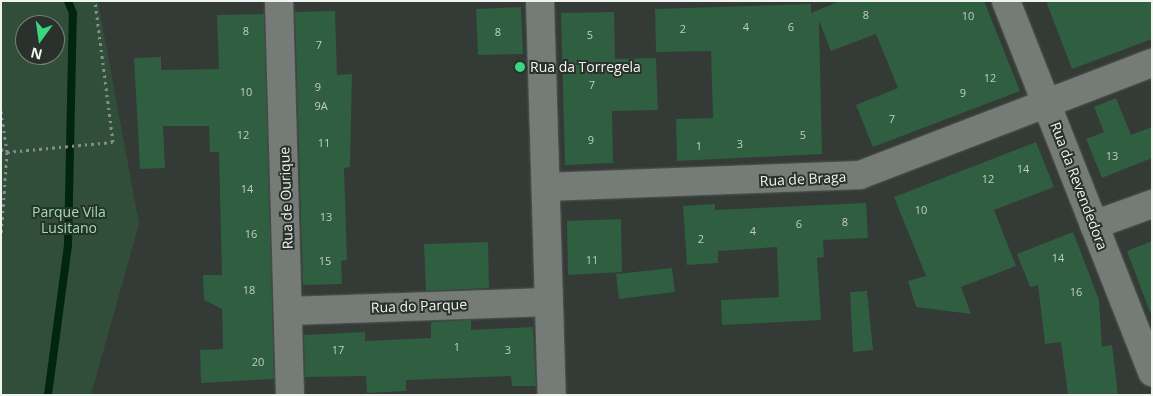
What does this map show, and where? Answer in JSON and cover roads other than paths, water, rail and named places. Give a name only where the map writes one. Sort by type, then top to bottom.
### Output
[{"type":"street","name":"Rua de Ourique","points":[[279,1],[290,311],[290,395]]},
{"type":"street","points":[[540,1],[552,395]]},
{"type":"street","name":"Rua da Revendedora","points":[[1006,1],[1152,372]]},
{"type":"street","name":"Rua de Braga","points":[[546,187],[860,175],[1152,63]]},
{"type":"street","points":[[1094,225],[1152,204]]},
{"type":"street","name":"Rua do Parque","points":[[290,311],[548,302]]},
{"type":"waterway","points":[[48,395],[68,245],[73,13],[68,1]]},
{"type":"place","name":"Rua da Torregela","points":[[520,67]]},
{"type":"park label","name":"Parque Vila Lusitano","points":[[69,220]]}]
